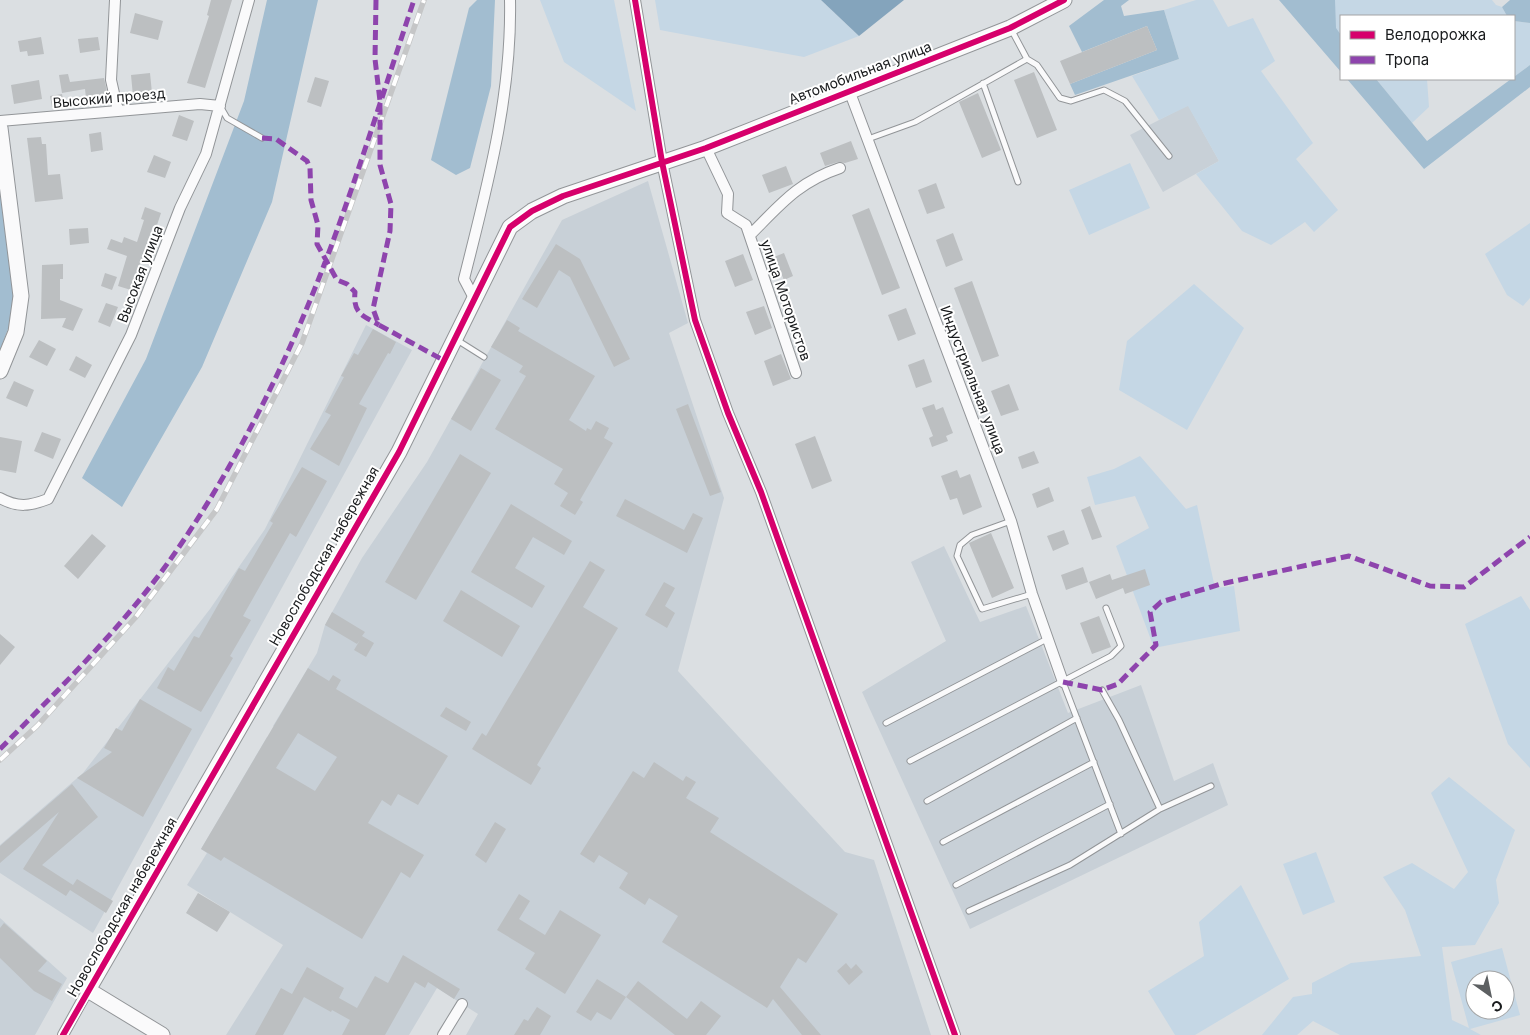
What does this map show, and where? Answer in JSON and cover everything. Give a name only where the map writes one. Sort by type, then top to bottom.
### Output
[{"type":"street","points":[[115,0],[111,80],[118,111]]},
{"type":"street","name":"Высокая улица","points":[[0,498],[10,504],[30,506],[48,498],[131,335],[180,208],[206,154],[249,0]]},
{"type":"street","points":[[475,300],[464,279],[494,161],[503,111],[510,0]]},
{"type":"street","points":[[635,0],[662,162],[695,320],[728,413],[764,501],[955,1035]]},
{"type":"street","name":"Автомобильная улица","points":[[662,162],[706,148],[1010,28],[1064,0]]},
{"type":"street","name":"Индустриальная улица","points":[[849,90],[1011,521],[1032,594],[1064,682]]},
{"type":"street","name":"Высокий проезд","points":[[0,121],[200,104],[220,106]]},
{"type":"street","points":[[0,128],[21,296],[16,332],[0,371]]},
{"type":"street","name":"улица Мотористов","points":[[706,148],[728,194],[727,213],[746,225],[796,373]]},
{"type":"street","name":"Новослободская набережная","points":[[63,1035],[399,452],[510,228],[532,211],[563,196],[662,162]]},
{"type":"street","name":"улица Мотористов","points":[[750,235],[794,190],[822,174],[840,168]]},
{"type":"street","points":[[88,990],[162,1035]]},
{"type":"street","points":[[443,1035],[462,1004]]},
{"type":"lane","points":[[1010,28],[1027,58],[1037,65],[1060,98],[1071,100],[1104,90],[1125,101],[1170,156]]},
{"type":"lane","points":[[868,139],[915,122],[1027,58]]},
{"type":"lane","points":[[984,83],[1018,182]]},
{"type":"lane","points":[[220,106],[227,118],[262,138]]},
{"type":"lane","points":[[456,340],[484,357]]},
{"type":"lane","points":[[1011,521],[972,534],[960,544],[957,556],[982,609],[1032,594]]},
{"type":"lane","points":[[910,761],[1064,682],[1110,656],[1121,646],[1106,608]]},
{"type":"lane","points":[[886,723],[1048,638]]},
{"type":"lane","points":[[1064,682],[1121,834]]},
{"type":"lane","points":[[1102,690],[1119,720],[1160,809]]},
{"type":"lane","points":[[927,801],[1077,718]]},
{"type":"lane","points":[[943,842],[1094,762]]},
{"type":"lane","points":[[969,911],[1070,865],[1160,809],[1211,786]]},
{"type":"lane","points":[[956,885],[1110,804]]},
{"type":"shaded area","points":[[267,0],[318,0],[272,202],[202,367],[122,507],[82,478],[146,359],[244,101]]},
{"type":"shaded area","points":[[477,0],[495,0],[491,86],[470,168],[456,175],[431,160],[469,8]]},
{"type":"shaded area","points":[[540,0],[614,0],[636,111],[564,62]]},
{"type":"shaded area","points":[[655,0],[821,0],[859,36],[804,57],[660,30]]},
{"type":"shaded area","points":[[821,0],[904,0],[859,36]]},
{"type":"shaded area","points":[[1104,0],[1129,0],[1121,6],[1124,16],[1164,10],[1179,59],[1075,95],[1070,84],[1157,50],[1147,26],[1082,52],[1069,26]]},
{"type":"shaded area","points":[[1196,0],[1213,0],[1228,27],[1253,18],[1275,61],[1261,71],[1313,143],[1296,159],[1338,210],[1314,232],[1305,222],[1271,245],[1242,231],[1196,174],[1219,161],[1188,106],[1159,120],[1132,76],[1179,59],[1164,10]]},
{"type":"shaded area","points":[[1279,0],[1335,0],[1336,28],[1340,34],[1340,71]]},
{"type":"shaded area","points":[[1335,0],[1492,0],[1496,5],[1502,7],[1506,15],[1340,15],[1340,34],[1335,28]]},
{"type":"shaded area","points":[[1510,0],[1530,0],[1530,23],[1515,21],[1515,15],[1506,15],[1502,7]]},
{"type":"shaded area","points":[[1515,21],[1530,23],[1530,65],[1515,76]]},
{"type":"shaded area","points":[[1530,65],[1530,87],[1424,169],[1348,80],[1377,80],[1427,141],[1510,80],[1515,80],[1515,76]]},
{"type":"shaded area","points":[[1377,80],[1427,80],[1429,107],[1412,123]]},
{"type":"shaded area","points":[[1188,105],[1219,161],[1163,192],[1130,135]]},
{"type":"shaded area","points":[[1130,163],[1150,208],[1089,235],[1069,190]]},
{"type":"shaded area","points":[[0,181],[15,292],[11,321],[0,350]]},
{"type":"shaded area","points":[[648,181],[688,323],[669,333],[724,498],[678,671],[845,852],[874,860],[931,1035],[466,1035],[478,1014],[437,988],[409,1035],[226,1035],[283,945],[187,885],[207,853],[201,849],[267,737],[273,740],[279,729],[273,726],[317,653],[325,625],[362,558],[427,462],[562,220]]},
{"type":"shaded area","points":[[1530,223],[1530,298],[1523,306],[1507,295],[1485,254]]},
{"type":"shaded area","points":[[1194,284],[1244,328],[1187,430],[1119,390],[1127,341]]},
{"type":"shaded area","points":[[366,325],[412,350],[93,933],[0,873],[0,845],[83,773],[210,609],[265,529]]},
{"type":"shaded area","points":[[1140,456],[1186,509],[1197,505],[1215,588],[1234,586],[1240,631],[1154,648],[1116,546],[1149,528],[1135,496],[1095,505],[1087,477],[1114,469]]},
{"type":"shaded area","points":[[944,546],[980,622],[1026,606],[1068,713],[1141,685],[1174,781],[1213,763],[1228,805],[970,929],[862,692],[946,641],[911,562]]},
{"type":"shaded area","points":[[1521,596],[1530,610],[1530,768],[1508,744],[1465,624]]},
{"type":"shaded area","points":[[1449,777],[1515,830],[1496,880],[1499,903],[1475,945],[1442,947],[1452,1020],[1469,1028],[1467,1020],[1502,1020],[1470,1029],[1481,1035],[1340,1035],[1313,1021],[1297,1035],[1262,1035],[1293,997],[1312,994],[1312,983],[1351,963],[1421,956],[1405,910],[1383,877],[1412,863],[1454,889],[1468,872],[1431,793]]},
{"type":"shaded area","points":[[1316,852],[1335,902],[1303,915],[1283,864]]},
{"type":"shaded area","points":[[1241,885],[1289,979],[1195,1035],[1175,1035],[1148,991],[1204,956],[1199,922]]},
{"type":"shaded area","points":[[0,918],[67,978],[35,1035],[0,1035]]},
{"type":"shaded area","points":[[1502,948],[1508,970],[1465,970],[1465,1013],[1451,962]]},
{"type":"shaded area","points":[[1515,996],[1520,1015],[1515,1016]]},
{"type":"building","points":[[211,0],[232,0],[205,88],[187,83],[209,16],[207,15]]},
{"type":"building","points":[[135,13],[163,21],[158,40],[130,33]]},
{"type":"building","points":[[1147,26],[1157,50],[1070,84],[1060,61]]},
{"type":"building","points":[[41,37],[44,54],[28,56],[27,51],[20,52],[18,41]]},
{"type":"building","points":[[98,37],[100,50],[80,53],[78,39]]},
{"type":"building","points":[[1034,72],[1057,130],[1037,138],[1014,80]]},
{"type":"building","points":[[150,73],[152,93],[133,96],[131,75]]},
{"type":"building","points":[[68,74],[70,82],[104,78],[108,96],[86,98],[85,89],[62,93],[59,75]]},
{"type":"building","points":[[315,77],[329,81],[321,107],[307,102]]},
{"type":"building","points":[[39,80],[42,99],[14,104],[11,85]]},
{"type":"building","points":[[978,93],[1001,150],[982,158],[959,102]]},
{"type":"building","points":[[62,94],[64,105],[52,107],[50,96]]},
{"type":"building","points":[[179,115],[194,121],[187,141],[172,136]]},
{"type":"building","points":[[101,132],[103,150],[91,152],[89,134]]},
{"type":"building","points":[[41,137],[42,144],[46,144],[48,175],[60,174],[63,199],[35,202],[27,138]]},
{"type":"building","points":[[851,141],[858,159],[825,166],[820,153]]},
{"type":"building","points":[[154,155],[171,162],[165,178],[147,172]]},
{"type":"building","points":[[786,166],[793,184],[769,193],[762,175]]},
{"type":"building","points":[[936,183],[945,208],[927,214],[918,190]]},
{"type":"building","points":[[145,207],[161,213],[156,228],[153,226],[131,290],[118,286],[127,256],[107,249],[111,239],[122,243],[124,237],[137,242],[144,220],[141,219]]},
{"type":"building","points":[[869,208],[900,288],[882,295],[852,215]]},
{"type":"building","points":[[88,228],[89,243],[70,245],[69,229]]},
{"type":"building","points":[[953,233],[963,260],[946,267],[936,240]]},
{"type":"building","points":[[556,244],[580,259],[630,359],[614,367],[570,277],[559,270],[537,308],[522,299]]},
{"type":"building","points":[[784,253],[793,276],[784,280],[774,257]]},
{"type":"building","points":[[743,254],[753,280],[735,287],[725,261]]},
{"type":"building","points":[[63,264],[63,279],[60,279],[60,300],[83,309],[73,331],[62,327],[66,318],[41,319],[42,265]]},
{"type":"building","points":[[105,273],[117,277],[112,290],[101,286]]},
{"type":"building","points":[[972,281],[999,356],[982,362],[954,288]]},
{"type":"building","points":[[106,303],[118,307],[110,327],[98,322]]},
{"type":"building","points":[[764,306],[772,328],[755,335],[746,312]]},
{"type":"building","points":[[906,308],[916,334],[898,341],[888,315]]},
{"type":"building","points":[[507,320],[520,328],[518,331],[595,376],[569,420],[586,431],[587,428],[591,430],[596,421],[609,428],[604,438],[613,443],[580,500],[583,502],[575,515],[560,506],[568,493],[554,484],[563,469],[495,429],[526,376],[519,372],[523,366],[491,347]]},
{"type":"building","points":[[373,329],[396,342],[359,404],[367,408],[339,466],[310,449],[331,415],[325,412],[344,377],[341,376],[354,353],[358,355]]},
{"type":"building","points":[[39,340],[56,349],[47,366],[29,357]]},
{"type":"building","points":[[781,354],[791,379],[773,386],[764,361]]},
{"type":"building","points":[[76,356],[92,365],[85,378],[69,370]]},
{"type":"building","points":[[924,359],[932,382],[916,388],[908,365]]},
{"type":"building","points":[[481,368],[501,380],[471,431],[451,419]]},
{"type":"building","points":[[14,381],[34,390],[27,407],[6,398]]},
{"type":"building","points":[[1009,384],[1019,410],[1001,416],[991,391]]},
{"type":"building","points":[[688,404],[721,492],[710,496],[676,409]]},
{"type":"building","points":[[934,404],[936,410],[943,407],[953,433],[946,436],[948,441],[932,447],[929,438],[933,436],[922,408]]},
{"type":"building","points":[[42,432],[61,439],[53,459],[34,451]]},
{"type":"building","points":[[815,436],[832,481],[812,489],[795,444]]},
{"type":"building","points":[[0,437],[22,441],[16,473],[0,470]]},
{"type":"building","points":[[1034,451],[1039,463],[1022,469],[1018,457]]},
{"type":"building","points":[[460,454],[491,473],[416,600],[385,582]]},
{"type":"building","points":[[302,467],[327,481],[296,537],[290,533],[243,616],[251,620],[230,656],[233,658],[201,712],[157,688],[168,667],[174,671],[194,636],[199,638],[239,568],[245,571],[273,523],[270,521]]},
{"type":"building","points":[[957,470],[960,478],[970,474],[982,507],[963,515],[957,498],[950,500],[941,476]]},
{"type":"building","points":[[1049,487],[1054,501],[1037,508],[1032,494]]},
{"type":"building","points":[[625,499],[684,530],[693,513],[703,518],[687,553],[616,516]]},
{"type":"building","points":[[511,504],[572,541],[564,555],[533,537],[515,568],[545,586],[532,608],[471,572]]},
{"type":"building","points":[[1090,506],[1102,537],[1092,540],[1081,510]]},
{"type":"building","points":[[1064,530],[1069,544],[1053,551],[1047,536]]},
{"type":"building","points":[[991,533],[1014,588],[992,598],[969,543]]},
{"type":"building","points":[[92,534],[106,546],[78,579],[64,566]]},
{"type":"building","points":[[590,561],[605,570],[583,607],[618,628],[537,765],[541,768],[531,785],[472,749],[482,733],[486,736]]},
{"type":"building","points":[[1083,567],[1088,582],[1066,590],[1061,575]]},
{"type":"building","points":[[1145,569],[1150,585],[1125,594],[1123,588],[1096,599],[1089,582],[1110,574],[1112,580]]},
{"type":"building","points":[[664,582],[675,588],[665,606],[675,613],[667,628],[645,615]]},
{"type":"building","points":[[461,590],[520,626],[502,657],[443,621]]},
{"type":"building","points":[[332,612],[365,632],[362,636],[374,643],[366,657],[354,650],[360,640],[357,644],[325,625]]},
{"type":"building","points":[[1099,616],[1111,647],[1092,654],[1080,623]]},
{"type":"building","points":[[0,634],[15,647],[0,665]]},
{"type":"building","points":[[308,668],[329,681],[333,675],[341,680],[336,689],[448,756],[418,805],[398,794],[391,806],[382,800],[368,823],[424,855],[410,878],[401,872],[362,939],[224,857],[221,861],[201,849]],"holes":[[[298,733],[337,757],[315,791],[276,768]]]},
{"type":"building","points":[[140,699],[192,729],[143,817],[77,778],[112,752],[104,748],[116,728],[122,731]]},
{"type":"building","points":[[446,707],[471,722],[466,731],[440,716]]},
{"type":"building","points":[[654,762],[683,781],[686,776],[696,782],[686,798],[719,818],[710,832],[838,914],[806,963],[798,958],[780,987],[821,1035],[802,1035],[773,999],[767,1008],[662,942],[678,916],[649,898],[645,905],[619,888],[628,873],[599,855],[594,863],[580,854],[633,771],[644,778]]},
{"type":"building","points":[[72,784],[98,817],[42,865],[73,885],[77,879],[113,901],[106,913],[70,890],[66,896],[23,869],[59,812],[0,863],[0,846]]},
{"type":"building","points":[[495,822],[506,829],[486,863],[475,855]]},
{"type":"building","points":[[198,893],[230,912],[217,932],[186,913]]},
{"type":"building","points":[[519,894],[530,901],[519,919],[545,935],[560,910],[601,935],[565,994],[525,969],[535,953],[497,930]]},
{"type":"building","points":[[4,923],[47,961],[38,971],[62,984],[52,1001],[34,991],[0,958],[0,928]]},
{"type":"building","points":[[403,955],[460,989],[454,999],[428,982],[425,988],[415,982],[385,1035],[342,1035],[350,1020],[304,997],[283,1035],[255,1035],[281,988],[292,994],[307,967],[344,988],[339,998],[357,1008],[375,976],[388,983]]},
{"type":"building","points":[[846,963],[851,969],[856,964],[863,972],[849,985],[837,971]]},
{"type":"building","points":[[597,979],[626,997],[611,1020],[597,1012],[591,1021],[576,1012]]},
{"type":"building","points":[[638,981],[687,1019],[701,1001],[721,1016],[706,1035],[675,1035],[626,997]]},
{"type":"building","points":[[537,1007],[551,1016],[540,1035],[514,1035],[524,1019],[528,1021]]},
{"type":"railway","points":[[0,760],[37,726],[135,618],[217,509],[302,343],[424,0]]},
{"type":"marked path","points":[[376,0],[375,59],[380,101],[380,165],[391,204],[390,231],[373,309],[379,325],[445,361]]},
{"type":"marked path","points":[[0,749],[117,627],[159,575],[201,514],[242,444],[279,372],[326,260],[414,0]]},
{"type":"marked path","points":[[262,138],[276,139],[307,161],[310,168],[311,200],[318,225],[317,244],[337,280],[347,284],[355,292],[356,305],[360,313],[379,325]]},
{"type":"marked path","points":[[1063,682],[1102,690],[1118,684],[1156,645],[1150,612],[1161,602],[1221,584],[1349,556],[1430,586],[1464,587],[1530,537]]},
{"type":"cycle path","points":[[635,0],[662,162],[695,320],[728,413],[761,492],[955,1035]]},
{"type":"cycle path","points":[[63,1035],[399,452],[510,227],[532,211],[563,196],[706,148],[1010,28],[1064,0]]}]
